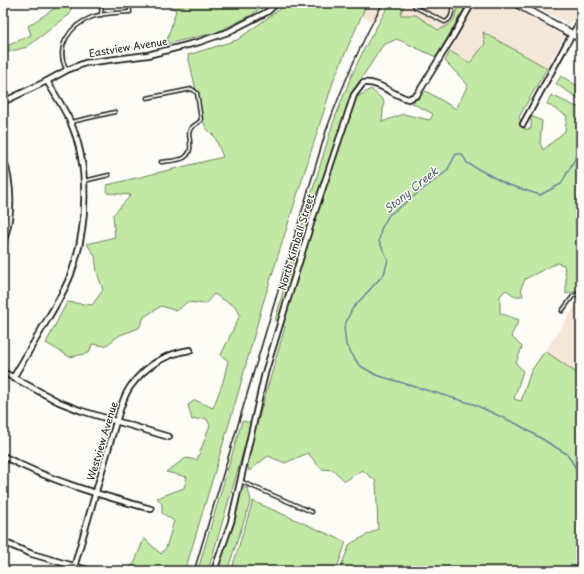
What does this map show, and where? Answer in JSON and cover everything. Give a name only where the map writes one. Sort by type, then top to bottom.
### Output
[{"type":"main road","points":[[515,3],[581,39]]},
{"type":"street","name":"Eastview Avenue","points":[[3,102],[67,70],[85,63],[148,55],[199,42],[228,32],[266,12],[277,3]]},
{"type":"street","name":"North Kimball Street","points":[[214,571],[231,522],[239,481],[265,373],[312,220],[354,95],[363,83],[370,82],[408,99],[417,95],[472,3]]},
{"type":"street","points":[[523,124],[581,20]]},
{"type":"street","points":[[13,378],[58,300],[71,273],[80,241],[84,213],[84,181],[81,155],[70,122],[47,81]]},
{"type":"street","points":[[3,157],[8,177],[10,196],[10,215],[3,243]]},
{"type":"street","name":"Westview Avenue","points":[[73,568],[116,422],[130,387],[146,369],[164,357],[190,350]]},
{"type":"street","points":[[3,372],[59,402],[116,422],[169,437]]},
{"type":"street","points":[[3,456],[25,468],[61,482],[95,494],[151,509]]},
{"type":"street","points":[[3,542],[73,568],[91,571]]},
{"type":"lane","points":[[101,16],[102,3]]},
{"type":"lane","points":[[67,70],[61,56],[62,46],[66,38],[81,23],[92,17],[130,12],[128,3]]},
{"type":"lane","points":[[414,3],[415,7],[445,22],[453,12],[454,3]]},
{"type":"lane","points":[[147,98],[192,90],[197,93],[201,120],[190,129],[190,152],[187,157],[179,160],[162,162]]},
{"type":"lane","points":[[70,122],[115,112]]},
{"type":"lane","points":[[84,181],[109,175]]},
{"type":"lane","points":[[562,311],[573,296],[581,293]]},
{"type":"lane","points":[[239,481],[312,512]]},
{"type":"shaded area","points":[[367,3],[387,3],[375,23],[362,16]]},
{"type":"shaded area","points":[[405,3],[458,3],[457,14],[448,27],[438,30],[416,15],[399,15]]},
{"type":"shaded area","points":[[477,3],[503,3],[563,35],[564,37],[547,68],[483,33],[485,44],[470,63],[450,51]]},
{"type":"shaded area","points":[[537,3],[581,3],[581,10],[575,20],[568,24],[535,6]]},
{"type":"shaded area","points":[[581,298],[581,376],[545,351]]},
{"type":"green space","points":[[61,3],[72,3],[70,14],[27,47],[8,52],[9,45],[31,35],[28,26]]},
{"type":"green space","points":[[165,3],[268,3],[250,16],[215,33],[166,44],[176,10]]},
{"type":"green space","points":[[288,3],[367,3],[334,79],[263,303],[237,397],[185,571],[127,571],[135,562],[144,538],[161,554],[166,548],[174,521],[162,513],[162,504],[157,498],[184,488],[187,477],[166,472],[186,458],[197,460],[210,425],[206,418],[192,420],[188,405],[195,400],[213,408],[223,382],[228,361],[221,355],[240,315],[236,307],[214,294],[205,304],[187,302],[177,311],[161,306],[144,317],[139,328],[120,335],[105,346],[92,344],[89,353],[70,357],[46,343],[67,302],[92,305],[103,290],[97,272],[95,256],[87,244],[115,237],[113,215],[131,195],[107,193],[107,185],[223,157],[215,137],[207,129],[203,121],[188,55],[237,40]]},
{"type":"green space","points":[[390,3],[405,3],[400,15],[416,15],[438,30],[447,26],[453,20],[458,3],[467,4],[436,57],[397,39],[383,45],[350,96],[359,96],[371,89],[384,101],[382,122],[403,114],[430,120],[433,114],[412,103],[426,91],[456,109],[468,85],[445,61],[450,51],[470,63],[485,44],[483,32],[547,68],[519,117],[524,129],[531,129],[531,116],[542,121],[540,143],[543,150],[565,131],[567,116],[547,104],[551,95],[577,107],[581,104],[581,290],[566,294],[564,265],[557,263],[525,279],[521,288],[523,296],[515,296],[506,290],[500,296],[500,313],[519,320],[511,336],[522,347],[516,363],[523,371],[514,399],[521,401],[531,371],[545,351],[581,376],[581,571],[339,571],[350,544],[378,529],[376,481],[362,470],[345,481],[333,470],[321,469],[308,453],[285,463],[268,456],[249,471],[244,449],[208,571],[200,571],[199,566],[242,421],[257,424],[285,327],[275,321],[293,255],[333,123],[350,79],[364,49]]},
{"type":"green space","points":[[561,76],[581,88],[581,100],[556,84]]},
{"type":"green space","points":[[247,487],[251,500],[227,571],[217,571],[234,523],[240,489]]},
{"type":"green space","points":[[253,501],[346,542],[336,571],[231,571]]},
{"type":"waterway","name":"Stony Creek","points":[[581,148],[561,184],[540,195],[506,184],[467,163],[462,154],[456,154],[447,171],[389,215],[381,229],[379,241],[388,260],[384,274],[352,309],[344,327],[346,345],[359,365],[376,375],[473,404],[517,424],[567,454],[581,476]]},
{"type":"waterway","name":"Stony Creek","points":[[571,571],[581,560]]},
{"type":"railway","points":[[194,571],[326,131],[352,66],[383,3]]}]
